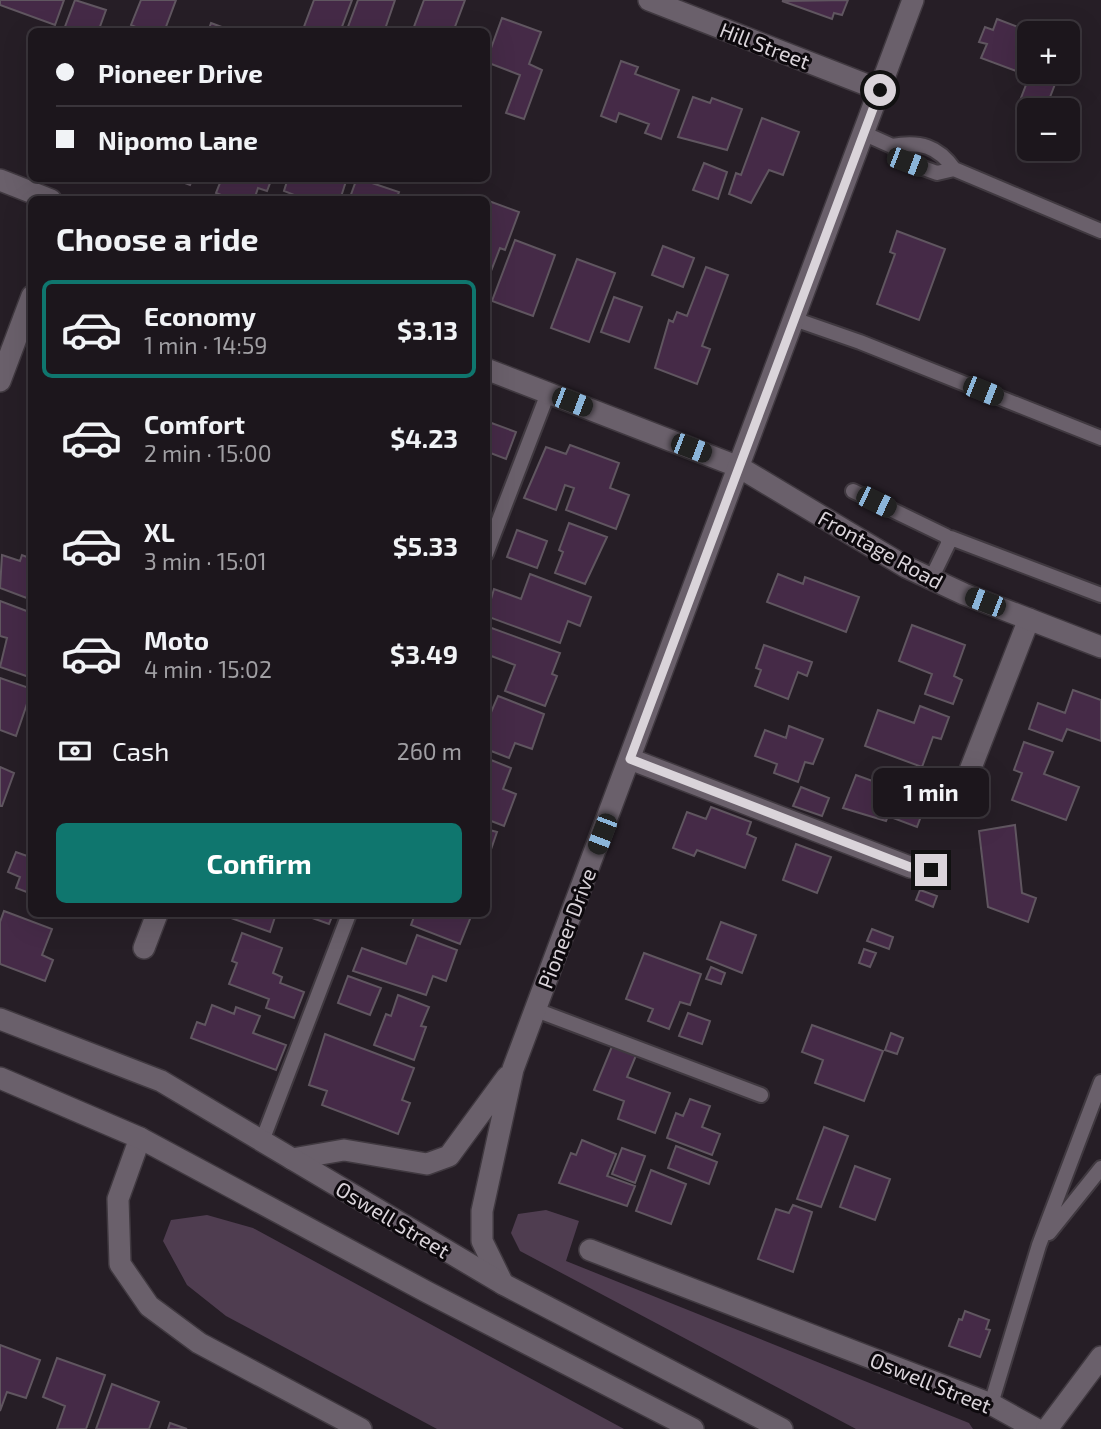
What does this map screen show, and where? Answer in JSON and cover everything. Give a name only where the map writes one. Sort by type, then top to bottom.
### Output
[{"type":"street","name":"Hill Street","points":[[649,0],[880,90]]},
{"type":"street","name":"Pioneer Drive","points":[[503,1284],[482,1241],[482,1211],[513,1069],[913,0]]},
{"type":"street","points":[[0,180],[41,196]]},
{"type":"street","points":[[0,381],[28,307]]},
{"type":"street","name":"Frontage Road","points":[[490,371],[739,467],[906,567],[1029,619]]},
{"type":"street","points":[[965,783],[1029,619],[1101,647]]},
{"type":"street","points":[[630,759],[910,867],[931,870]]},
{"type":"street","points":[[144,948],[156,917]]},
{"type":"street","name":"Oswell Street","points":[[0,1019],[161,1082],[503,1284],[782,1429]]},
{"type":"street","name":"Pioneer Drive","points":[[292,1159],[344,1150],[402,1163],[427,1164],[449,1156],[513,1069]]},
{"type":"street","points":[[0,1078],[140,1138],[427,1292],[693,1429]]},
{"type":"street","points":[[140,1138],[118,1199],[120,1264],[149,1306],[199,1343],[354,1427]]},
{"type":"street","name":"Oswell Street","points":[[590,1250],[991,1404],[1036,1429]]},
{"type":"street","points":[[1047,1429],[1101,1357]]},
{"type":"lane","points":[[863,133],[892,146],[907,162],[919,167],[937,173],[954,169]]},
{"type":"lane","points":[[892,146],[914,142],[944,154],[954,169],[1101,231]]},
{"type":"lane","points":[[794,319],[860,342],[1101,438]]},
{"type":"lane","points":[[490,544],[548,393]]},
{"type":"lane","points":[[853,491],[946,536],[948,541]]},
{"type":"lane","points":[[931,579],[951,538],[1101,595]]},
{"type":"lane","points":[[262,1141],[348,917]]},
{"type":"lane","points":[[536,1010],[761,1095]]},
{"type":"lane","points":[[991,1404],[1039,1245],[1101,1082]]},
{"type":"lane","points":[[1039,1245],[1101,1168]]},
{"type":"shaded area","points":[[546,1210],[579,1221],[566,1261],[969,1423],[973,1429],[856,1429],[520,1251],[511,1233],[518,1214]]},
{"type":"shaded area","points":[[207,1215],[253,1228],[624,1429],[437,1429],[226,1316],[187,1285],[163,1241],[171,1220]]},
{"type":"building","points":[[0,0],[64,0],[55,25],[0,5]]},
{"type":"building","points":[[75,0],[106,10],[99,28],[64,28]]},
{"type":"building","points":[[141,0],[176,0],[166,28],[138,28],[131,25]]},
{"type":"building","points":[[314,0],[352,0],[342,28],[304,28]]},
{"type":"building","points":[[358,0],[395,0],[385,28],[348,28]]},
{"type":"building","points":[[424,0],[465,0],[454,28],[414,28]]},
{"type":"building","points":[[848,0],[842,15],[834,13],[832,19],[782,1]]},
{"type":"building","points":[[502,18],[541,32],[529,64],[542,70],[524,119],[506,113],[520,75],[490,64],[490,51]]},
{"type":"building","points":[[997,19],[1017,27],[1016,71],[981,58],[987,44],[979,42],[985,27],[993,30]]},
{"type":"building","points":[[211,23],[224,28],[209,28]]},
{"type":"building","points":[[621,61],[638,67],[635,74],[679,90],[661,139],[645,133],[649,124],[619,113],[616,122],[601,116]]},
{"type":"building","points":[[1026,84],[1055,84],[1050,98],[1021,98]]},
{"type":"building","points":[[693,97],[710,103],[712,98],[742,109],[727,150],[678,137]]},
{"type":"building","points":[[762,118],[799,132],[783,175],[769,170],[751,203],[729,194],[736,173],[741,175]]},
{"type":"building","points":[[704,163],[727,172],[718,199],[693,190]]},
{"type":"building","points":[[220,182],[270,182],[267,191],[258,188],[255,196],[224,196],[216,193]]},
{"type":"building","points":[[287,182],[346,182],[341,196],[297,196],[284,191]]},
{"type":"building","points":[[356,182],[369,182],[399,192],[398,196],[350,196]]},
{"type":"building","points":[[490,201],[519,212],[505,250],[500,248],[490,274]]},
{"type":"building","points":[[897,231],[945,249],[919,320],[877,304],[895,254],[890,252]]},
{"type":"building","points":[[515,240],[555,255],[533,316],[492,301]]},
{"type":"building","points":[[663,246],[694,258],[683,287],[652,275]]},
{"type":"building","points":[[577,259],[615,273],[589,342],[551,328]]},
{"type":"building","points":[[706,267],[728,275],[702,346],[710,349],[697,384],[655,368],[669,320],[673,322],[677,312],[687,316]]},
{"type":"building","points":[[614,297],[642,307],[629,342],[601,332]]},
{"type":"building","points":[[490,422],[516,432],[506,459],[490,453]]},
{"type":"building","points":[[570,445],[619,463],[610,488],[629,495],[616,529],[566,510],[574,488],[565,485],[556,510],[524,498],[546,447],[566,454]]},
{"type":"building","points":[[569,523],[607,537],[585,584],[555,573],[563,552],[559,550]]},
{"type":"building","points":[[517,530],[547,541],[537,568],[507,557]]},
{"type":"building","points":[[2,555],[20,561],[22,555],[28,557],[28,598],[0,588]]},
{"type":"building","points":[[530,574],[591,597],[580,626],[568,621],[560,643],[490,617],[494,589],[521,599]]},
{"type":"building","points":[[778,574],[803,584],[805,577],[859,597],[846,632],[767,602]]},
{"type":"building","points":[[0,601],[28,612],[28,677],[0,667],[7,638],[0,636]]},
{"type":"building","points":[[912,625],[965,645],[954,676],[962,680],[953,704],[925,694],[932,674],[899,661]]},
{"type":"building","points":[[490,627],[560,653],[552,674],[557,676],[545,706],[505,691],[515,665],[490,656]]},
{"type":"building","points":[[764,645],[812,662],[807,676],[798,672],[788,699],[755,686],[761,670],[756,668]]},
{"type":"building","points":[[0,678],[28,688],[28,701],[16,736],[0,730]]},
{"type":"building","points":[[1073,690],[1101,700],[1101,741],[1067,729],[1062,741],[1029,729],[1038,703],[1065,713]]},
{"type":"building","points":[[498,696],[544,714],[532,749],[515,743],[509,758],[490,751],[490,715]]},
{"type":"building","points":[[920,706],[949,717],[941,739],[933,737],[922,767],[865,746],[878,710],[914,723]]},
{"type":"building","points":[[789,726],[823,739],[813,764],[805,762],[798,782],[774,773],[777,764],[755,756],[765,730],[786,738]]},
{"type":"building","points":[[1024,742],[1053,752],[1044,774],[1079,787],[1066,820],[1012,800],[1022,773],[1014,770]]},
{"type":"building","points":[[490,760],[511,768],[503,789],[516,794],[504,826],[490,821]]},
{"type":"building","points":[[0,767],[14,773],[2,806],[0,806]]},
{"type":"building","points":[[881,774],[930,792],[917,827],[888,816],[886,821],[843,808],[856,775],[878,783]]},
{"type":"building","points":[[801,787],[829,798],[822,816],[793,806]]},
{"type":"building","points":[[711,807],[751,822],[747,834],[756,838],[745,868],[697,850],[694,856],[673,848],[687,812],[706,819]]},
{"type":"building","points":[[1015,825],[1022,893],[1036,898],[1028,922],[988,907],[979,831]]},
{"type":"building","points":[[490,830],[497,832],[490,852]]},
{"type":"building","points":[[796,844],[831,857],[817,893],[783,880]]},
{"type":"building","points":[[16,852],[27,856],[28,853],[28,892],[16,888],[20,877],[8,872]]},
{"type":"building","points":[[920,890],[937,896],[933,907],[916,900]]},
{"type":"building","points":[[4,911],[52,929],[42,955],[53,960],[45,981],[0,964],[0,922]]},
{"type":"building","points":[[228,917],[275,917],[270,932]]},
{"type":"building","points":[[309,917],[332,917],[329,924]]},
{"type":"building","points":[[414,917],[471,917],[460,944],[411,925]]},
{"type":"building","points":[[721,922],[756,935],[742,973],[707,959]]},
{"type":"building","points":[[872,929],[893,937],[889,949],[867,941]]},
{"type":"building","points":[[242,933],[282,948],[273,973],[282,977],[280,983],[304,992],[294,1018],[266,1008],[269,999],[229,984],[237,963],[232,961]]},
{"type":"building","points":[[417,935],[457,950],[446,981],[433,976],[426,995],[353,971],[362,948],[406,964]]},
{"type":"building","points":[[864,949],[876,953],[870,967],[859,963]]},
{"type":"building","points":[[644,953],[701,974],[690,1005],[680,1002],[669,1029],[648,1021],[653,1009],[626,999]]},
{"type":"building","points":[[711,967],[725,973],[721,984],[706,979]]},
{"type":"building","points":[[348,976],[381,988],[370,1015],[338,1003]]},
{"type":"building","points":[[398,995],[429,1007],[421,1026],[426,1027],[414,1060],[374,1045],[386,1014],[391,1016]]},
{"type":"building","points":[[212,1005],[234,1014],[236,1007],[260,1016],[253,1033],[286,1045],[276,1070],[191,1038],[197,1022],[205,1025]]},
{"type":"building","points":[[688,1013],[710,1021],[702,1044],[679,1036]]},
{"type":"building","points":[[812,1025],[883,1051],[864,1101],[815,1083],[823,1060],[802,1052]]},
{"type":"building","points":[[891,1033],[903,1038],[897,1054],[885,1050]]},
{"type":"building","points":[[325,1034],[414,1068],[402,1100],[410,1103],[398,1134],[322,1105],[327,1091],[309,1085]]},
{"type":"building","points":[[613,1044],[637,1053],[627,1077],[670,1093],[655,1133],[618,1119],[624,1101],[594,1090]]},
{"type":"building","points":[[690,1099],[710,1106],[702,1127],[720,1134],[712,1155],[667,1138],[676,1113],[683,1116]]},
{"type":"building","points":[[824,1127],[848,1136],[821,1207],[797,1199]]},
{"type":"building","points":[[582,1140],[616,1154],[607,1176],[635,1186],[627,1206],[559,1183],[571,1153],[576,1155]]},
{"type":"building","points":[[676,1146],[717,1162],[709,1184],[668,1168]]},
{"type":"building","points":[[622,1148],[645,1156],[635,1183],[612,1174]]},
{"type":"building","points":[[855,1166],[890,1179],[875,1220],[840,1207]]},
{"type":"building","points":[[651,1170],[686,1184],[671,1224],[636,1211]]},
{"type":"building","points":[[793,1205],[812,1212],[793,1272],[758,1259],[776,1209],[789,1213]]},
{"type":"building","points":[[965,1311],[989,1320],[986,1329],[990,1330],[980,1357],[949,1346],[959,1319],[962,1320]]},
{"type":"building","points":[[0,1345],[40,1360],[26,1398],[7,1392],[0,1411]]},
{"type":"building","points":[[57,1358],[105,1375],[86,1429],[57,1429],[65,1406],[43,1397]]},
{"type":"building","points":[[112,1384],[159,1402],[149,1429],[96,1429]]},
{"type":"building","points":[[170,1423],[187,1429],[168,1429]]},
{"type":"route","points":[[880,90],[630,759],[910,867],[931,870]]}]
